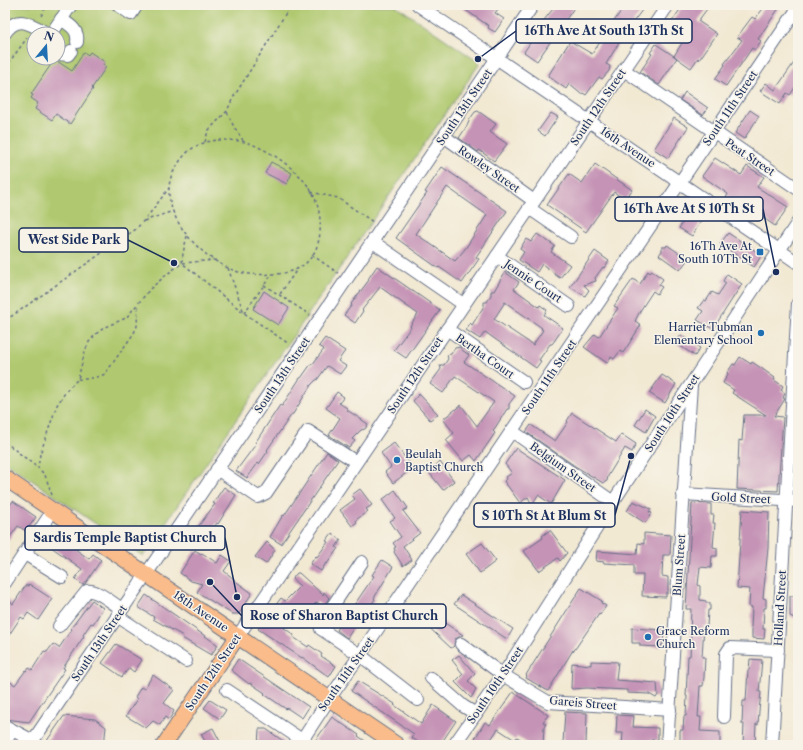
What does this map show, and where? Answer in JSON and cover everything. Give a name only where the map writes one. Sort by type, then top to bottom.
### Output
[{"type":"main road","name":"18th Avenue","points":[[5,478],[53,504],[146,574],[397,745]]},
{"type":"main road","name":"South 12th Street","points":[[164,745],[238,636]]},
{"type":"street","points":[[55,26],[70,5]]},
{"type":"street","points":[[118,5],[131,14],[137,5]]},
{"type":"street","name":"16th Avenue","points":[[418,5],[798,263]]},
{"type":"street","name":"South 13th Street","points":[[32,743],[534,5]]},
{"type":"street","name":"South 12th Street","points":[[238,636],[668,5]]},
{"type":"street","name":"South 11th Street","points":[[300,743],[714,133],[795,7]]},
{"type":"street","points":[[61,19],[73,27],[78,36],[74,46],[68,55],[66,55]]},
{"type":"street","points":[[5,33],[11,25],[18,22],[28,23],[34,26]]},
{"type":"street","name":"Peat Street","points":[[624,70],[798,189]]},
{"type":"street","name":"Rowley Street","points":[[444,137],[532,204],[571,237]]},
{"type":"street","name":"South 10th Street","points":[[454,745],[503,675],[613,502],[798,222]]},
{"type":"street","points":[[373,242],[463,304]]},
{"type":"street","name":"Jennie Court","points":[[497,256],[569,306]]},
{"type":"street","name":"Holland Street","points":[[772,745],[778,650],[792,501],[798,303]]},
{"type":"street","name":"Bertha Court","points":[[446,329],[524,382]]},
{"type":"street","name":"Blum Street","points":[[667,745],[691,385]]},
{"type":"street","points":[[217,470],[258,497],[266,493],[308,431],[356,462]]},
{"type":"street","name":"Belgium Street","points":[[512,431],[613,502]]},
{"type":"street","name":"Gold Street","points":[[683,494],[792,501]]},
{"type":"street","points":[[5,583],[25,554],[53,504]]},
{"type":"street","points":[[25,554],[62,577]]},
{"type":"street","points":[[362,562],[320,625],[321,629],[360,655],[418,700]]},
{"type":"street","points":[[59,626],[87,591],[91,590],[98,593],[120,612],[186,662]]},
{"type":"street","name":"Gareis Street","points":[[461,644],[503,675],[548,702],[670,710]]},
{"type":"street","points":[[724,717],[726,654],[730,648],[778,650]]},
{"type":"street","points":[[431,678],[463,706],[476,714]]},
{"type":"street","points":[[227,690],[300,743]]},
{"type":"street","points":[[5,743],[8,728],[32,743]]},
{"type":"path","points":[[41,16],[46,5]]},
{"type":"path","points":[[205,142],[208,131],[227,111],[233,98],[291,5]]},
{"type":"path","points":[[5,68],[26,39]]},
{"type":"path","points":[[227,111],[233,126],[244,142]]},
{"type":"path","points":[[229,140],[244,142],[260,147],[282,161],[297,174],[312,192],[319,209],[320,227],[318,242],[312,255],[306,262],[298,268],[286,273],[252,274],[228,268],[202,251],[187,236],[178,224],[173,211],[169,193],[171,177],[182,157],[193,147],[205,142],[229,140]]},
{"type":"path","points":[[5,319],[12,316],[123,239],[143,222],[170,187]]},
{"type":"path","points":[[312,192],[338,198],[373,222]]},
{"type":"path","points":[[143,222],[173,211]]},
{"type":"path","points":[[182,263],[187,236]]},
{"type":"path","points":[[312,255],[338,273]]},
{"type":"path","points":[[38,468],[40,454],[57,405],[64,394],[78,379],[81,364],[89,342],[105,327],[126,318],[152,288],[182,263],[216,260]]},
{"type":"path","points":[[182,263],[244,313],[290,344]]},
{"type":"path","points":[[228,268],[234,280],[244,313]]},
{"type":"path","points":[[280,294],[298,268]]},
{"type":"path","points":[[244,313],[272,274]]},
{"type":"path","points":[[264,285],[280,294],[310,315]]},
{"type":"path","points":[[78,379],[82,380],[100,377],[105,374],[138,326],[138,304]]},
{"type":"path","points":[[5,442],[45,475],[53,504]]},
{"type":"green space","points":[[10,5],[395,5],[480,63],[143,556],[5,462],[5,13]]},
{"type":"building","points":[[458,5],[495,5],[499,8],[495,13],[504,19],[495,32],[488,28],[489,26]]},
{"type":"building","points":[[556,5],[576,5],[537,61],[524,52],[542,25],[541,24]]},
{"type":"building","points":[[625,5],[646,5],[633,22],[634,23],[629,31],[626,34],[625,33],[606,64],[610,66],[609,71],[602,79],[599,77],[586,95],[583,93],[581,94],[569,84],[566,89],[548,76],[570,41],[592,54]]},
{"type":"building","points":[[683,5],[710,5],[698,21],[717,34],[699,60],[698,58],[691,68],[674,56],[685,38],[669,26]]},
{"type":"building","points":[[766,5],[781,5],[758,39],[761,41],[755,50],[752,48],[726,86],[715,79],[742,40],[737,37],[752,17],[755,19]]},
{"type":"building","points":[[656,44],[677,58],[659,85],[640,72],[652,54],[650,53]]},
{"type":"building","points":[[84,52],[88,55],[90,52],[105,62],[103,65],[106,67],[70,124],[56,114],[52,120],[35,109],[38,103],[31,98],[33,95],[31,94],[50,66],[64,66],[72,71]]},
{"type":"building","points":[[798,57],[798,83],[790,95],[787,93],[780,104],[760,91],[766,83],[775,90]]},
{"type":"building","points":[[685,92],[708,108],[703,115],[680,100]]},
{"type":"building","points":[[750,110],[759,116],[744,139],[735,133]]},
{"type":"building","points":[[478,111],[496,124],[490,132],[507,144],[494,161],[479,150],[478,152],[459,138],[470,119],[475,112]]},
{"type":"building","points":[[551,113],[558,117],[545,136],[538,131]]},
{"type":"building","points":[[674,118],[688,127],[668,158],[654,149]]},
{"type":"building","points":[[715,158],[741,175],[747,166],[764,177],[757,187],[788,207],[775,226],[745,205],[742,209],[726,198],[728,194],[702,176]]},
{"type":"building","points":[[271,162],[292,173],[287,184],[265,173]]},
{"type":"building","points":[[595,164],[632,190],[625,200],[614,192],[586,232],[547,205],[569,174],[582,183]]},
{"type":"building","points":[[442,167],[507,211],[476,257],[479,259],[462,283],[396,238],[427,193],[425,192]],"holes":[[[447,187],[487,215],[465,249],[455,261],[416,234]]]},
{"type":"building","points":[[692,208],[705,215],[692,236],[679,228]]},
{"type":"building","points":[[728,233],[762,255],[754,267],[720,244]]},
{"type":"building","points":[[537,234],[555,246],[551,252],[570,265],[560,278],[542,264],[537,272],[519,260],[524,252],[520,249],[526,239],[531,242]]},
{"type":"building","points":[[667,245],[688,259],[680,270],[659,255],[662,251],[662,247],[666,247]]},
{"type":"building","points":[[595,251],[609,261],[595,278],[596,281],[584,285],[589,290],[585,296],[570,287]]},
{"type":"building","points":[[377,266],[440,310],[406,358],[394,350],[411,327],[410,326],[418,314],[380,287],[362,310],[363,311],[355,323],[344,315]]},
{"type":"building","points":[[648,271],[650,273],[652,271],[663,279],[659,285],[662,287],[657,294],[653,291],[640,311],[635,321],[641,325],[623,353],[620,351],[614,359],[611,357],[607,363],[584,347],[595,334],[599,337],[618,308],[614,306],[633,279],[640,284]]},
{"type":"building","points":[[505,272],[519,282],[514,289],[539,307],[540,305],[547,310],[544,315],[563,328],[539,360],[541,361],[536,368],[485,332],[480,339],[466,330],[470,323],[472,325],[484,306],[484,302],[487,302],[491,295],[491,291],[494,291]],"holes":[[[505,302],[542,328],[541,329],[543,330],[533,345],[494,319]]]},
{"type":"building","points":[[727,274],[742,284],[713,329],[697,320],[703,311],[698,308],[704,300],[706,301],[712,292],[718,295],[726,283],[723,281]]},
{"type":"building","points":[[264,291],[289,308],[278,325],[253,309]]},
{"type":"building","points":[[681,335],[700,348],[695,356],[676,343]]},
{"type":"building","points":[[325,338],[345,351],[338,361],[346,366],[340,374],[327,366],[317,380],[311,385],[293,414],[267,450],[268,451],[247,478],[236,471],[256,444],[255,443],[280,405],[282,406],[300,378],[324,349],[319,346]]},
{"type":"building","points":[[460,347],[469,355],[464,362],[515,396],[509,404],[509,409],[507,409],[493,431],[495,433],[476,461],[471,455],[463,461],[446,440],[454,433],[443,419],[461,405],[477,426],[494,402],[455,376],[443,393],[430,384],[441,369],[440,365],[444,365],[448,359],[447,355],[451,354],[455,348]]},
{"type":"building","points":[[740,357],[751,364],[752,362],[775,378],[774,380],[783,386],[781,390],[785,393],[783,398],[785,399],[774,416],[783,417],[778,491],[737,489],[739,440],[742,441],[744,415],[766,415],[732,393],[734,390],[723,383],[728,374],[727,373]]},
{"type":"building","points":[[662,375],[676,384],[665,403],[649,393]]},
{"type":"building","points":[[337,392],[344,397],[339,403],[368,424],[365,429],[361,430],[352,439],[355,441],[349,448],[329,435],[340,418],[326,408]]},
{"type":"building","points":[[419,394],[438,414],[430,420],[413,401]]},
{"type":"building","points":[[645,409],[655,416],[646,432],[635,425]]},
{"type":"building","points":[[572,413],[616,442],[621,434],[636,444],[632,452],[625,448],[608,476],[607,481],[603,483],[575,466],[526,432],[531,425],[555,441],[568,422],[567,421]]},
{"type":"building","name":"Beulah Baptist Church","points":[[394,443],[413,468],[393,483],[385,472],[391,467],[381,453]]},
{"type":"building","points":[[516,448],[565,480],[551,504],[538,495],[532,505],[528,497],[520,503],[504,481],[507,479],[506,477],[512,473],[505,464]]},
{"type":"building","points":[[327,452],[338,460],[281,544],[270,537],[283,515],[284,516]]},
{"type":"building","points":[[440,462],[454,481],[443,490],[428,471]]},
{"type":"building","points":[[224,487],[236,495],[218,524],[217,523],[206,539],[195,531],[215,504],[213,503]]},
{"type":"building","points":[[360,489],[372,505],[366,509],[368,511],[356,520],[357,522],[352,526],[340,510],[355,499],[352,495]]},
{"type":"building","points":[[395,490],[408,508],[403,511],[420,533],[403,546],[412,560],[403,566],[394,552],[394,548],[396,547],[393,543],[401,537],[390,521],[395,518],[382,500]]},
{"type":"building","points":[[13,501],[36,517],[26,531],[18,526],[5,544],[5,512]]},
{"type":"building","points":[[633,501],[651,509],[649,512],[652,513],[645,523],[627,511]]},
{"type":"building","points":[[692,503],[711,504],[711,515],[714,515],[713,523],[715,523],[713,547],[717,548],[717,556],[712,556],[711,568],[700,567],[698,585],[700,586],[700,600],[710,603],[710,610],[708,610],[707,626],[704,626],[702,657],[705,657],[704,677],[703,686],[700,686],[698,717],[701,717],[700,731],[720,732],[720,745],[680,745],[680,730],[683,730],[684,716],[686,716],[688,656],[690,656],[691,636],[691,609],[686,609]]},
{"type":"building","points":[[742,510],[769,512],[768,548],[763,598],[766,599],[766,608],[764,608],[764,639],[752,638],[752,607],[749,606],[750,589],[737,588]]},
{"type":"building","points":[[550,530],[567,553],[560,561],[558,558],[539,571],[524,551],[543,538],[542,536]]},
{"type":"building","points":[[55,533],[89,559],[93,554],[101,560],[85,584],[83,585],[75,579],[82,569],[47,544]]},
{"type":"building","points":[[332,533],[341,540],[336,547],[338,548],[321,571],[310,564],[328,542],[326,541]]},
{"type":"building","points":[[644,533],[671,535],[670,555],[663,555],[662,576],[668,577],[668,593],[666,593],[666,597],[642,596],[643,575],[634,575],[634,565],[596,561],[597,551],[637,554],[638,543],[644,544]]},
{"type":"building","points":[[267,542],[275,550],[266,564],[255,557]]},
{"type":"building","points":[[482,543],[496,561],[480,573],[466,554]]},
{"type":"building","points":[[195,550],[217,563],[222,555],[231,561],[224,571],[252,593],[239,614],[232,614],[197,592],[202,584],[191,581],[180,573]]},
{"type":"building","points":[[382,560],[393,567],[359,624],[357,623],[347,638],[337,630],[374,576],[372,575]]},
{"type":"building","points":[[297,573],[299,573],[323,595],[324,592],[329,598],[323,607],[317,602],[306,613],[300,607],[284,628],[294,635],[293,637],[308,647],[309,645],[322,654],[321,656],[336,666],[329,677],[302,657],[258,629],[281,598],[285,601],[300,586],[292,579]]},
{"type":"building","points":[[29,584],[52,599],[38,620],[28,613],[24,619],[21,617],[5,641],[5,604],[8,600],[13,604],[26,585],[28,586]]},
{"type":"building","points":[[581,588],[602,601],[601,603],[606,606],[573,652],[573,650],[548,691],[526,678],[526,675]]},
{"type":"building","points":[[146,595],[218,645],[211,655],[182,638],[183,636],[153,619],[154,617],[138,607]]},
{"type":"building","points":[[461,595],[513,629],[507,639],[454,604]]},
{"type":"building","points":[[790,596],[798,596],[798,620],[790,616]]},
{"type":"building","points":[[92,600],[103,608],[93,624],[91,623],[83,635],[84,636],[63,668],[65,669],[29,722],[5,719],[5,678],[15,685],[26,670],[27,671],[29,668],[32,670],[44,651],[47,652],[53,644],[59,648],[72,629],[71,628]]},
{"type":"building","points":[[428,612],[463,635],[455,639],[454,646],[451,648],[421,620]]},
{"type":"building","name":"Grace Reform Church","points":[[632,628],[664,630],[663,645],[661,645],[661,647],[640,646],[640,643],[632,643]]},
{"type":"building","points":[[116,644],[142,660],[134,672],[129,668],[122,677],[102,663]]},
{"type":"building","points":[[459,655],[475,674],[468,681],[476,689],[471,698],[455,682],[463,674],[452,660]]},
{"type":"building","points":[[238,659],[309,707],[302,718],[287,708],[286,709],[250,683],[249,684],[231,670]]},
{"type":"building","points":[[750,659],[762,660],[759,692],[761,692],[758,725],[756,724],[755,745],[743,745],[743,701],[746,701]]},
{"type":"building","points":[[591,661],[618,662],[616,680],[657,683],[658,695],[656,698],[649,694],[627,693],[627,690],[587,688],[572,689],[572,663],[591,665]]},
{"type":"building","points":[[153,675],[174,690],[164,703],[174,711],[169,720],[165,717],[160,725],[153,721],[146,728],[126,716],[137,699],[135,697],[141,687],[144,689]]},
{"type":"building","points":[[358,681],[395,704],[394,705],[421,724],[433,705],[456,721],[440,745],[422,745],[411,737],[414,734],[351,691]]},
{"type":"building","points":[[513,692],[548,715],[543,722],[546,724],[544,727],[543,745],[531,745],[517,737],[515,740],[498,729],[487,745],[471,745],[485,722],[490,725]]},
{"type":"building","points":[[210,700],[226,710],[220,719],[204,708]]},
{"type":"building","points":[[565,712],[587,713],[586,744],[563,743]]},
{"type":"building","points":[[617,715],[634,716],[633,727],[658,728],[658,740],[651,740],[651,745],[622,745],[623,733],[616,733]]},
{"type":"building","points":[[64,716],[95,719],[106,727],[104,745],[44,745]]},
{"type":"building","points":[[332,717],[371,745],[329,745],[315,741]]},
{"type":"building","points":[[213,728],[222,745],[207,745],[201,734]]},
{"type":"building","points":[[259,729],[266,729],[289,745],[258,745]]},
{"type":"place","name":"16Th Ave At South 13Th St","points":[[478,59]]},
{"type":"place","name":"16Th Ave At South 10Th St","points":[[760,252]]},
{"type":"place","name":"West Side Park","points":[[174,263]]},
{"type":"place","name":"16Th Ave At S 10Th St","points":[[776,272]]},
{"type":"place","name":"Harriet Tubman Elementary School","points":[[761,333]]},
{"type":"place","name":"S 10Th St At Blum St","points":[[631,456]]},
{"type":"place","name":"Beulah Baptist Church","points":[[397,460]]},
{"type":"place","name":"Rose of Sharon Baptist Church","points":[[210,582]]},
{"type":"place","name":"Sardis Temple Baptist Church","points":[[237,597]]},
{"type":"place","name":"Grace Reform Church","points":[[648,637]]}]
